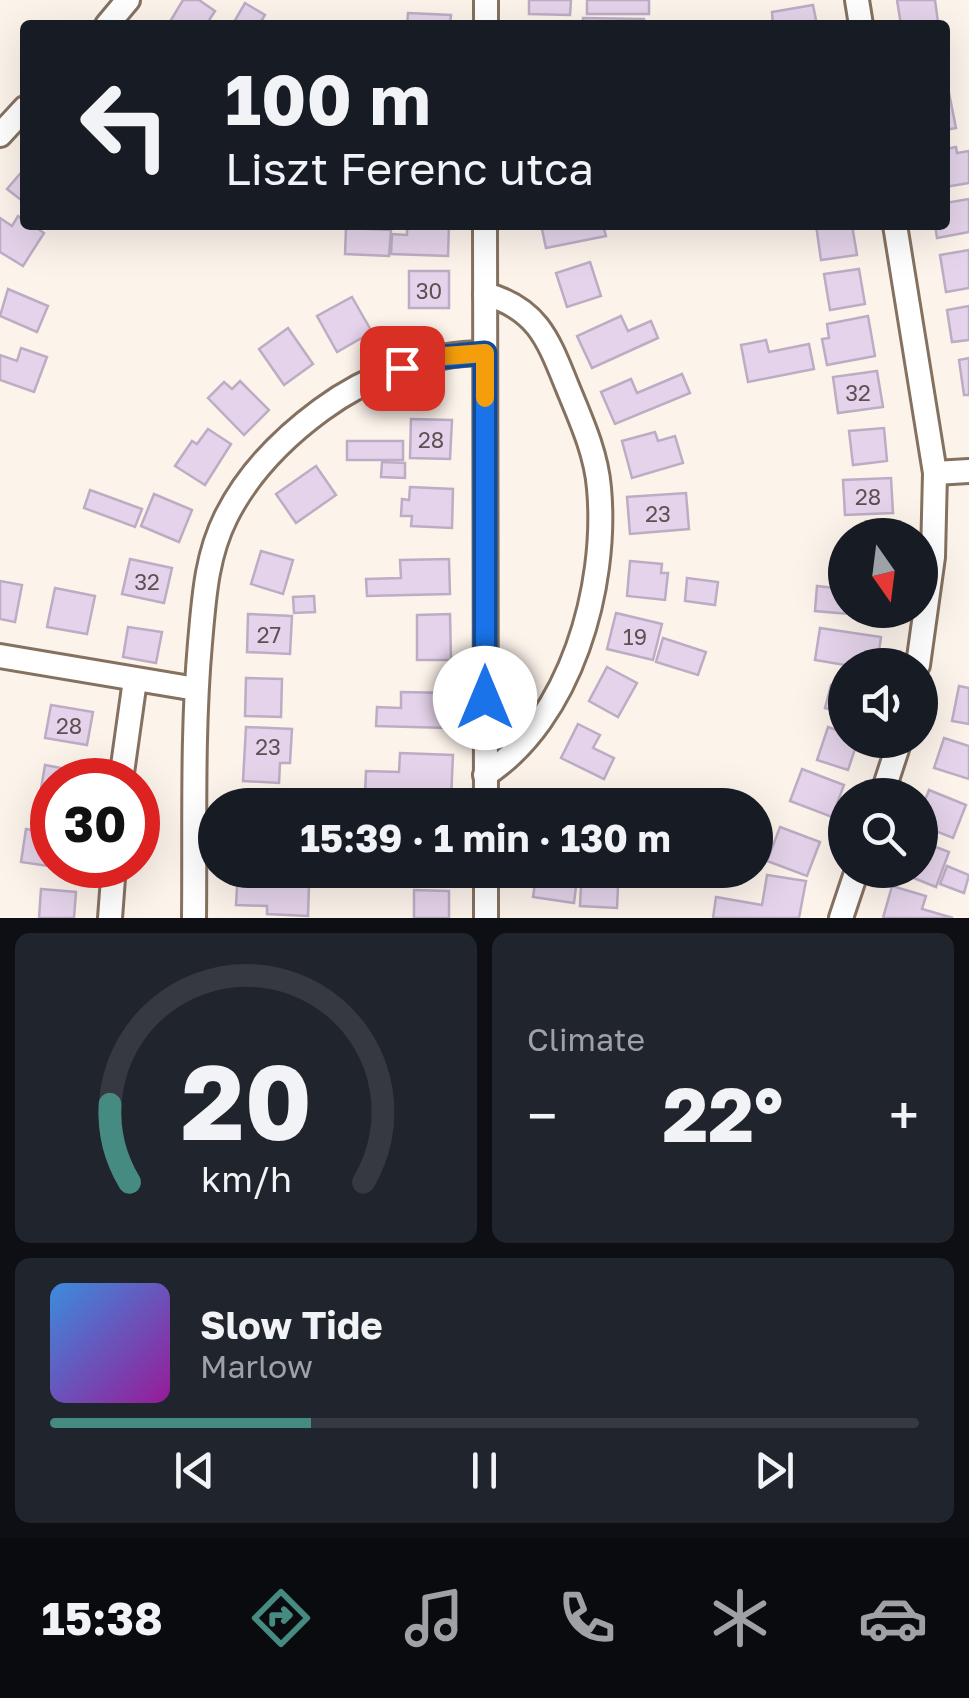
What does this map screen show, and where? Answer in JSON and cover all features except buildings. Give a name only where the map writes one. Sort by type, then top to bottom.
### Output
[{"type":"street","points":[[110,20],[128,0]]},
{"type":"street","points":[[0,135],[20,113]]},
{"type":"street","points":[[485,230],[486,788]]},
{"type":"street","points":[[896,230],[935,473],[933,557],[920,648]]},
{"type":"street","points":[[485,294],[526,310],[540,328],[585,433],[595,465],[600,508],[594,581],[582,632],[564,682],[519,750],[486,775]]},
{"type":"street","points":[[194,918],[196,689],[205,578],[213,547],[241,491],[260,466],[310,418],[354,390],[435,358],[485,353]]},
{"type":"street","points":[[935,473],[969,471]]},
{"type":"street","points":[[0,656],[196,689]]},
{"type":"street","points":[[124,758],[135,680]]},
{"type":"street","points":[[110,918],[112,888]]},
{"type":"street","points":[[486,888],[486,918]]},
{"type":"street","points":[[841,918],[851,888]]},
{"type":"slow traffic","points":[[444,356],[485,353],[485,398]]},
{"type":"route","points":[[402,368],[435,358],[485,353],[485,698]]}]
